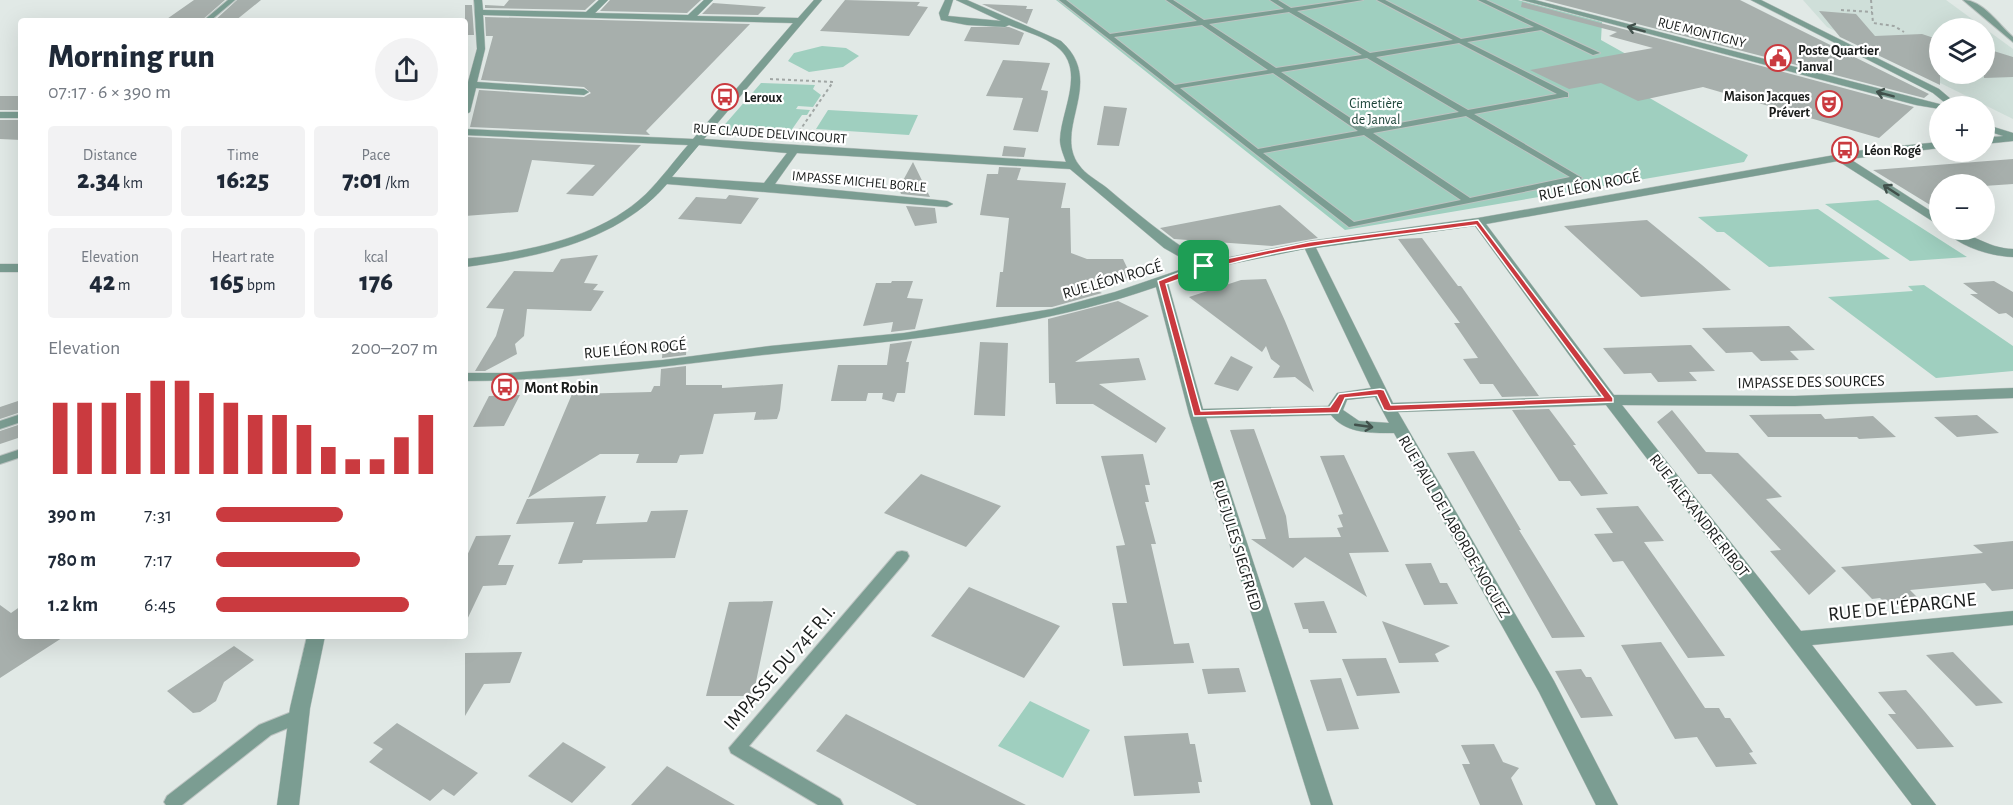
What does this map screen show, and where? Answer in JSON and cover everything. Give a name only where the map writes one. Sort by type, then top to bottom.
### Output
[{"type":"street","points":[[468,100],[481,49],[481,12],[478,0]]},
{"type":"street","points":[[587,16],[604,0]]},
{"type":"street","points":[[690,18],[710,0]]},
{"type":"street","points":[[468,263],[512,258],[564,244],[604,228],[629,213],[649,197],[818,0]]},
{"type":"street","points":[[949,0],[943,13],[944,18],[967,22],[1012,24]]},
{"type":"street","points":[[960,0],[1058,43],[1068,52],[1075,68],[1075,93],[1065,141],[1073,166],[1168,245],[1204,266]]},
{"type":"street","name":"RUE MONTIGNY","points":[[1526,0],[1929,104]]},
{"type":"street","points":[[1755,0],[1942,96]]},
{"type":"street","points":[[481,12],[800,21]]},
{"type":"street","points":[[472,85],[584,92]]},
{"type":"street","points":[[0,114],[18,115]]},
{"type":"street","points":[[1995,131],[2013,137]]},
{"type":"street","name":"RUE CLAUDE DELVINCOURT","points":[[468,132],[696,142],[1073,166]]},
{"type":"street","points":[[1995,139],[2013,137]]},
{"type":"street","name":"RUE LÉON ROGÉ","points":[[468,377],[509,377],[663,364],[770,350],[904,337],[1053,313],[1161,282],[1204,266],[1309,245],[1478,222],[1840,157],[1929,146]]},
{"type":"street","points":[[767,187],[791,149]]},
{"type":"street","points":[[1840,157],[1929,215]]},
{"type":"street","name":"IMPASSE MICHEL BORLE","points":[[664,180],[947,204]]},
{"type":"street","name":"RUE ALEXANDRE RIBOT","points":[[1478,222],[1610,400],[1925,805]]},
{"type":"street","points":[[1966,240],[1985,248],[2013,253]]},
{"type":"street","name":"RUE PAUL DE LABORDE-NOGUEZ","points":[[1309,245],[1384,400],[1547,687],[1607,805]]},
{"type":"street","points":[[0,268],[18,268]]},
{"type":"street","name":"RUE JULES SIEGFRIED","points":[[1161,282],[1197,414],[1288,707],[1322,805]]},
{"type":"street","name":"IMPASSE DES SOURCES","points":[[1335,410],[1336,403],[1342,396],[1384,400],[1794,401],[2013,393]]},
{"type":"street","points":[[1197,414],[1335,410],[1340,418],[1351,424],[1366,428],[1399,428]]},
{"type":"street","name":"RUE DE L'ÉPARGNE","points":[[1796,639],[2013,618]]},
{"type":"street","points":[[288,805],[299,716],[315,639]]},
{"type":"lane","points":[[210,18],[232,0]]},
{"type":"lane","points":[[1062,0],[1352,225],[1578,178],[1273,0]]},
{"type":"lane","points":[[1169,0],[1469,201]]},
{"type":"lane","points":[[1110,36],[1360,0]]},
{"type":"lane","points":[[1256,152],[1565,95],[1380,0]]},
{"type":"lane","points":[[1481,0],[1596,53]]},
{"type":"lane","points":[[1965,0],[1999,25],[2003,32],[2013,40]]},
{"type":"lane","points":[[1174,87],[1542,28]]},
{"type":"lane","points":[[0,425],[18,419]]},
{"type":"lane","points":[[0,460],[18,454]]},
{"type":"lane","name":"IMPASSE DU 74E R.I.","points":[[834,805],[737,748],[902,556]]},
{"type":"lane","points":[[174,802],[265,730],[299,716]]},
{"type":"path","points":[[1871,0],[1873,23],[1894,27],[1904,32]]},
{"type":"path","points":[[1841,9],[1872,12]]},
{"type":"path","points":[[751,79],[833,82],[791,149]]},
{"type":"shaded area","points":[[1803,0],[1946,0],[1971,18],[1929,18],[1929,77],[1827,27]]},
{"type":"shaded area","points":[[1995,36],[2013,49],[2013,119],[1995,110],[1995,96],[1966,96],[1942,84],[1995,84]]},
{"type":"green space","name":"Cimetière de Janval","points":[[1056,0],[1518,0],[1602,22],[1601,40],[1685,87],[1641,93],[1748,155],[1744,162],[1345,230]]},
{"type":"green space","points":[[822,46],[846,48],[859,56],[843,67],[809,72],[788,61],[794,53]]},
{"type":"green space","points":[[761,83],[815,85],[813,89],[821,95],[813,107],[798,106],[796,109],[810,110],[807,115],[802,115],[788,135],[720,130]]},
{"type":"green space","points":[[828,110],[918,115],[909,135],[816,129]]},
{"type":"green space","points":[[1878,200],[1929,233],[1929,240],[1940,240],[1967,257],[1910,261],[1825,204]]},
{"type":"green space","points":[[1818,209],[1890,259],[1769,267],[1724,232],[1717,232],[1698,217]]},
{"type":"green space","points":[[1924,285],[2013,346],[2013,371],[1936,378],[1828,297],[1913,291],[1908,286]]},
{"type":"green space","points":[[1030,701],[1090,730],[1063,778],[998,746]]},
{"type":"building","points":[[194,0],[225,0],[204,18],[168,18]]},
{"type":"building","points":[[237,0],[261,0],[239,18],[217,18]]},
{"type":"building","points":[[509,0],[596,0],[585,10],[485,8],[485,5],[504,6]]},
{"type":"building","points":[[610,0],[701,0],[687,13],[600,11]]},
{"type":"building","points":[[845,0],[920,2],[917,6],[928,7],[909,36],[820,31]]},
{"type":"building","points":[[1544,0],[1740,0],[1929,94],[1924,98]]},
{"type":"building","points":[[1522,2],[1914,107],[1879,138],[1703,87],[1638,101],[1601,83],[1569,89],[1530,70],[1653,48],[1609,36],[1617,32],[1521,7]]},
{"type":"building","points":[[713,3],[766,7],[758,15],[702,14]]},
{"type":"building","points":[[982,4],[1027,6],[1026,9],[1033,9],[1027,24]]},
{"type":"building","points":[[465,5],[472,5],[474,35],[468,35],[468,18],[465,18]]},
{"type":"building","points":[[1819,11],[1856,14],[1875,36],[1922,34],[1929,36],[1929,80],[1840,37]]},
{"type":"building","points":[[485,17],[750,24],[646,131],[650,135],[470,127],[479,90],[584,97],[591,93],[584,87],[481,80],[493,36],[486,36]]},
{"type":"building","points":[[971,27],[1009,27],[1024,33],[1019,45],[964,41]]},
{"type":"building","points":[[1995,51],[2013,57],[2013,77],[1995,78]]},
{"type":"building","points":[[1003,60],[1050,63],[1041,90],[1048,91],[1038,132],[1013,130],[1023,98],[986,96]]},
{"type":"building","points":[[0,96],[18,96],[18,110],[0,110]]},
{"type":"building","points":[[1104,106],[1127,108],[1119,146],[1097,145]]},
{"type":"building","points":[[0,120],[18,120],[18,140],[0,139]]},
{"type":"building","points":[[468,137],[641,145],[593,196],[566,194],[595,165],[532,160],[518,212],[468,216]]},
{"type":"building","points":[[1004,146],[1026,148],[1024,157],[1002,156]]},
{"type":"building","points":[[2013,159],[2013,184],[1995,185],[1995,174],[1929,174],[1929,204],[1873,170],[1995,162]]},
{"type":"building","points":[[913,162],[930,197],[901,194],[899,188]]},
{"type":"building","points":[[999,167],[1021,168],[1017,180],[1066,183],[1061,208],[1070,208],[1071,253],[1087,259],[1123,259],[1132,278],[1079,282],[1102,293],[1052,307],[996,307],[1000,272],[1003,272],[1009,218],[980,215],[987,174],[998,174]]},
{"type":"building","points":[[729,195],[759,198],[741,224],[678,219],[696,197],[726,199]]},
{"type":"building","points":[[1280,205],[1318,238],[1272,246],[1174,239],[1160,228]]},
{"type":"building","points":[[906,206],[935,208],[937,223],[915,226]]},
{"type":"building","points":[[1647,220],[1731,290],[1641,297],[1564,226]]},
{"type":"building","points":[[1422,238],[1458,286],[1461,286],[1539,396],[1502,397],[1493,384],[1480,384],[1463,359],[1478,358],[1454,323],[1460,323],[1398,239]]},
{"type":"building","points":[[598,255],[584,283],[598,284],[593,290],[604,291],[591,311],[527,309],[524,336],[515,344],[517,354],[485,371],[475,371],[496,336],[504,309],[486,308],[514,271],[553,272],[561,259]]},
{"type":"building","points":[[1266,279],[1314,392],[1295,377],[1273,378],[1280,366],[1271,359],[1266,346],[1262,352],[1189,297],[1241,280]]},
{"type":"building","points":[[892,281],[913,281],[907,298],[923,299],[915,329],[891,332],[893,322],[863,326],[876,283],[891,283]]},
{"type":"building","points":[[1994,281],[2013,292],[2013,318],[2006,313],[1999,314],[1970,294],[1978,294],[1963,283]]},
{"type":"building","points":[[1118,301],[1149,316],[1075,362],[1139,358],[1146,380],[1099,384],[1166,428],[1156,443],[1093,404],[1056,404],[1055,383],[1049,383],[1048,319]]},
{"type":"building","points":[[1789,326],[1815,350],[1790,351],[1799,360],[1761,361],[1752,352],[1726,353],[1702,328]]},
{"type":"building","points":[[687,341],[686,355],[662,358],[663,344]]},
{"type":"building","points":[[912,341],[906,362],[909,362],[905,393],[897,393],[894,402],[882,399],[883,393],[868,393],[866,401],[831,401],[838,365],[887,365],[890,344]]},
{"type":"building","points":[[980,342],[1008,343],[1005,416],[974,415]]},
{"type":"building","points":[[1691,345],[1715,371],[1689,372],[1697,381],[1658,382],[1651,373],[1624,374],[1603,348]]},
{"type":"building","points":[[1231,356],[1253,367],[1238,391],[1214,384]]},
{"type":"building","points":[[686,366],[686,385],[722,385],[722,388],[783,384],[777,419],[754,420],[756,412],[714,414],[703,454],[680,455],[677,463],[636,463],[639,454],[600,454],[528,498],[572,394],[651,392],[654,386],[660,386],[661,369]]},
{"type":"building","points":[[520,395],[504,426],[473,427],[489,396]]},
{"type":"building","points":[[18,401],[18,413],[0,419],[0,407]]},
{"type":"building","points":[[1549,409],[1608,494],[1581,496],[1570,481],[1559,481],[1512,410]]},
{"type":"building","points":[[1672,410],[1706,452],[1738,453],[1782,497],[1766,499],[1836,571],[1809,595],[1770,551],[1781,550],[1711,474],[1698,474],[1657,422]]},
{"type":"building","points":[[1821,414],[1825,419],[1873,416],[1896,437],[1859,439],[1857,437],[1768,437],[1749,415]]},
{"type":"building","points":[[1977,415],[1999,433],[1957,437],[1934,417]]},
{"type":"building","points":[[18,425],[18,438],[0,444],[0,431]]},
{"type":"building","points":[[1254,429],[1286,516],[1289,538],[1341,537],[1337,528],[1343,527],[1338,515],[1343,514],[1320,456],[1344,455],[1389,552],[1349,553],[1367,597],[1305,557],[1293,568],[1251,539],[1266,539],[1230,430]]},
{"type":"building","points":[[1474,451],[1521,530],[1519,530],[1585,637],[1552,638],[1447,453]]},
{"type":"building","points":[[1143,454],[1150,485],[1145,485],[1149,502],[1145,502],[1156,544],[1151,544],[1174,644],[1189,643],[1194,663],[1123,666],[1112,603],[1127,603],[1116,546],[1125,545],[1101,456]]},
{"type":"building","points":[[921,474],[1001,506],[966,547],[884,513]]},
{"type":"building","points":[[606,496],[596,524],[647,522],[651,511],[688,510],[675,558],[583,560],[582,563],[558,564],[574,522],[516,524],[527,499]]},
{"type":"building","points":[[1638,506],[1664,541],[1644,542],[1725,656],[1688,658],[1623,561],[1613,562],[1594,534],[1613,533],[1596,508]]},
{"type":"building","points":[[511,535],[498,565],[514,565],[506,585],[483,586],[468,618],[468,553],[476,536]]},
{"type":"building","points":[[2013,541],[2013,589],[1992,591],[1985,583],[1910,590],[1919,599],[1884,602],[1880,598],[1872,599],[1841,567],[1983,553],[1973,545]]},
{"type":"building","points":[[1431,563],[1440,583],[1447,583],[1458,604],[1424,605],[1405,564]]},
{"type":"building","points":[[969,587],[1060,626],[1024,678],[931,636]]},
{"type":"building","points":[[773,601],[753,696],[706,696],[729,602]]},
{"type":"building","points":[[1324,601],[1337,633],[1309,633],[1308,629],[1303,629],[1294,603]]},
{"type":"building","points":[[0,605],[11,613],[18,608],[18,639],[60,639],[0,678]]},
{"type":"building","points":[[1382,621],[1450,646],[1435,654],[1439,662],[1399,663]]},
{"type":"building","points":[[1661,642],[1705,708],[1719,708],[1725,718],[1730,718],[1753,752],[1749,753],[1757,764],[1716,767],[1697,737],[1675,739],[1621,645]]},
{"type":"building","points":[[234,646],[254,660],[224,682],[216,701],[200,712],[193,713],[167,691]]},
{"type":"building","points":[[522,652],[510,683],[484,684],[465,716],[465,653]]},
{"type":"building","points":[[1953,652],[2003,703],[1976,706],[1926,655]]},
{"type":"building","points":[[1386,658],[1400,693],[1357,696],[1342,659]]},
{"type":"building","points":[[1239,668],[1246,692],[1208,694],[1202,669]]},
{"type":"building","points":[[1581,669],[1586,677],[1591,677],[1613,716],[1581,718],[1555,671]]},
{"type":"building","points":[[1341,678],[1359,729],[1327,731],[1310,680]]},
{"type":"building","points":[[1906,690],[1954,747],[1917,749],[1888,714],[1896,714],[1878,692]]},
{"type":"building","points":[[846,714],[1026,805],[917,805],[816,751]]},
{"type":"building","points":[[397,723],[478,773],[454,796],[443,789],[430,801],[369,762],[383,749],[373,743]]},
{"type":"building","points":[[1188,733],[1190,744],[1195,744],[1202,782],[1198,782],[1200,793],[1134,796],[1124,736]]},
{"type":"building","points":[[563,742],[606,767],[572,803],[528,776]]},
{"type":"building","points":[[1494,744],[1503,762],[1519,768],[1511,778],[1523,805],[1480,805],[1462,764],[1470,764],[1461,745]]},
{"type":"building","points":[[667,766],[735,805],[631,805]]},
{"type":"place","name":"Poste Quartier Janval","points":[[1778,58]]},
{"type":"place","name":"Leroux","points":[[725,97]]},
{"type":"place","name":"Maison Jacques Prévert","points":[[1829,104]]},
{"type":"place","name":"Léon Rogé","points":[[1845,150]]},
{"type":"place","name":"Mont Robin","points":[[505,387]]},
{"type":"route","points":[[1478,222],[1610,400],[1388,408],[1380,392],[1353,393],[1342,396],[1336,403],[1335,410],[1197,414],[1161,282],[1204,266],[1309,245],[1478,222]]}]
